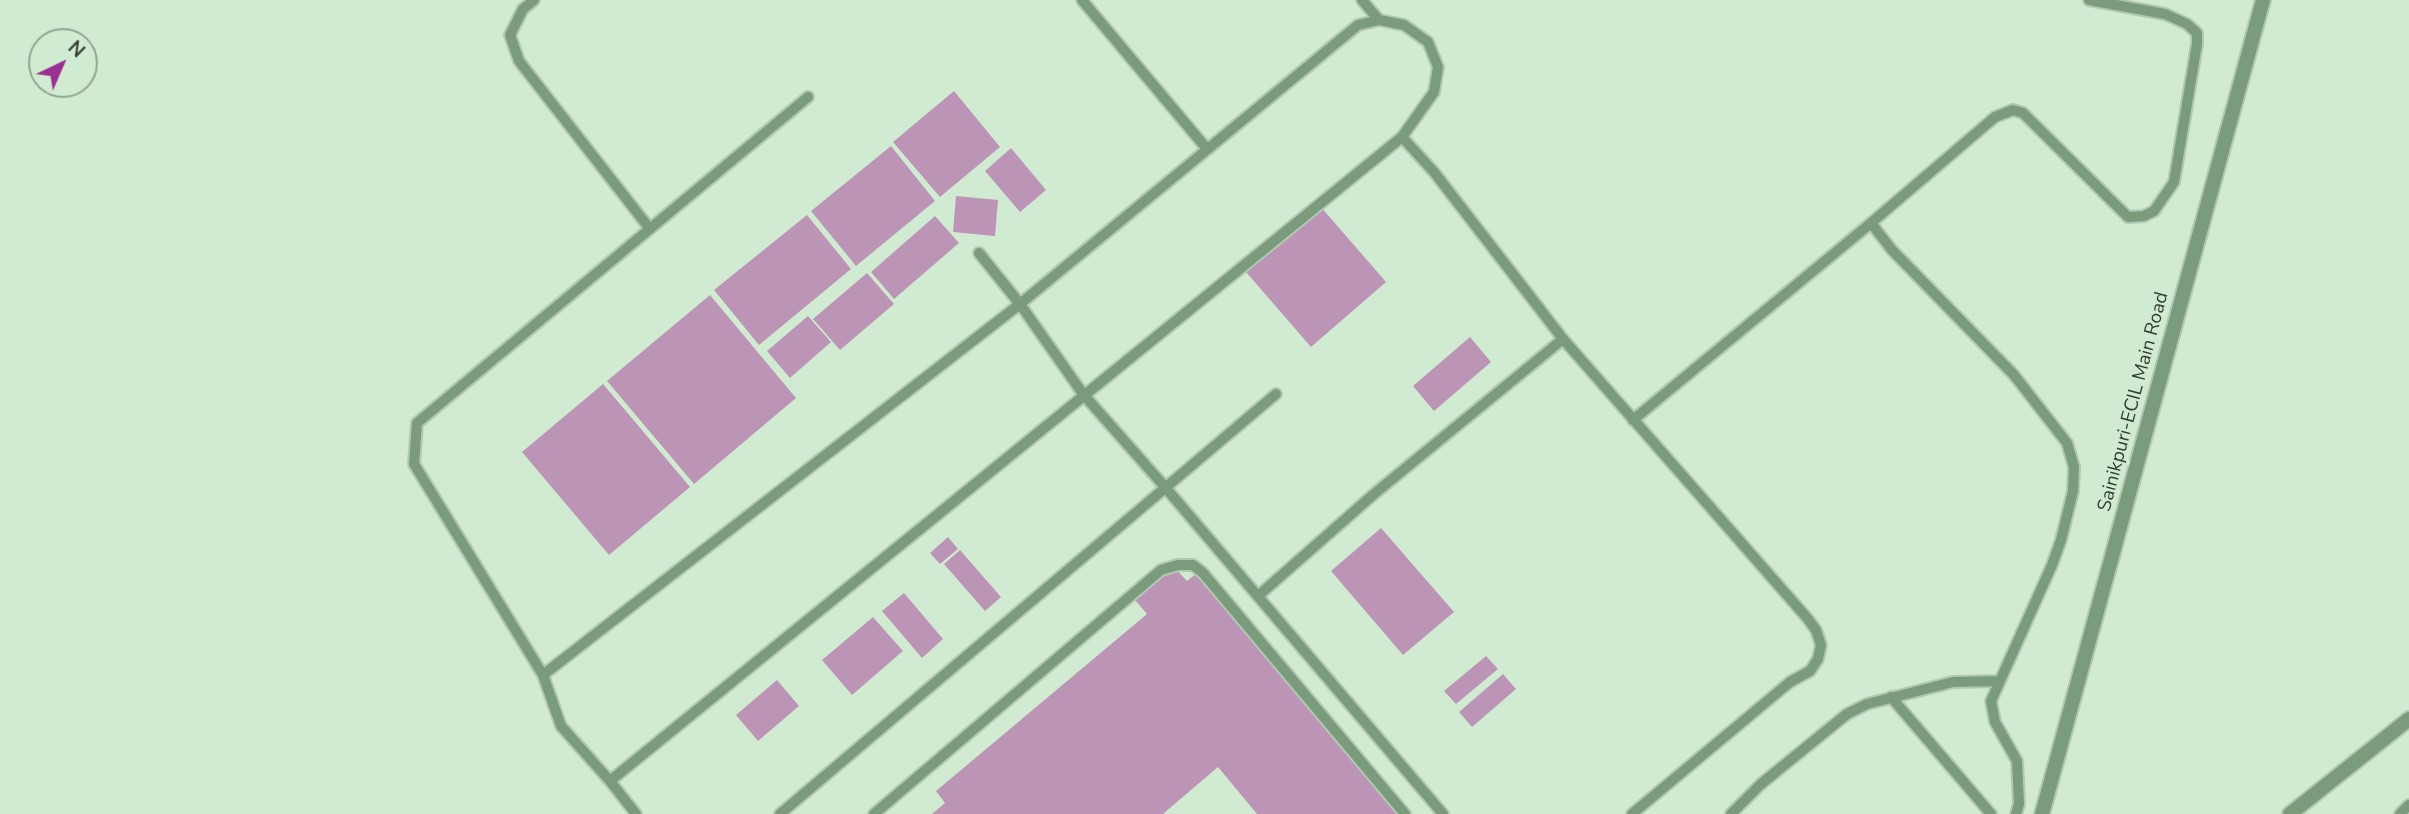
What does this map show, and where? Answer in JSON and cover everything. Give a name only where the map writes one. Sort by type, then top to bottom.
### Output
[{"type":"street","name":"Sainikpuri-ECIL Main Road","points":[[2042,814],[2263,0]]},
{"type":"street","points":[[2290,814],[2409,719]]},
{"type":"lane","points":[[534,0],[523,9],[510,36],[519,61],[650,229]]},
{"type":"lane","points":[[1082,0],[1207,149]]},
{"type":"lane","points":[[1362,0],[1379,20]]},
{"type":"lane","points":[[1633,420],[1995,117],[2013,110],[2023,113],[2128,217],[2144,216],[2154,211],[2174,182],[2197,33],[2187,23],[2165,14],[2089,0]]},
{"type":"lane","points":[[543,675],[1020,304],[1358,25],[1379,20],[1404,25],[1428,42],[1438,67],[1434,92],[1402,137],[610,781]]},
{"type":"lane","points":[[636,814],[561,726],[543,675],[414,464],[417,423],[808,97]]},
{"type":"lane","points":[[1402,137],[1434,172],[1563,339],[1816,630],[1821,645],[1818,659],[1810,671],[1790,682],[1632,814]]},
{"type":"lane","points":[[1871,223],[1892,250],[2014,375],[2067,443],[2074,467],[2073,491],[2061,540],[2038,599],[1991,701],[1992,713],[2017,761],[2019,804],[2016,814]]},
{"type":"lane","points":[[979,253],[1020,304],[1083,394],[1443,814]]},
{"type":"lane","points":[[1258,596],[1374,494],[1563,339]]},
{"type":"lane","points":[[780,814],[1276,394]]},
{"type":"lane","points":[[874,814],[1161,570],[1185,565],[1193,565],[1203,573],[1405,814]]},
{"type":"lane","points":[[1731,814],[1761,784],[1847,714],[1867,704],[1953,682],[1999,681]]},
{"type":"lane","points":[[1891,697],[1990,814]]},
{"type":"lane","points":[[2400,814],[2409,805]]},
{"type":"building","points":[[954,91],[1000,147],[940,197],[893,142]]},
{"type":"building","points":[[891,146],[935,201],[856,266],[811,211]]},
{"type":"building","points":[[1011,148],[1046,190],[1020,212],[985,171]]},
{"type":"building","points":[[956,196],[998,200],[995,236],[953,232]]},
{"type":"building","points":[[1321,207],[1386,282],[1311,347],[1246,272]]},
{"type":"building","points":[[807,215],[851,269],[759,345],[714,290]]},
{"type":"building","points":[[935,216],[959,243],[894,299],[871,272]]},
{"type":"building","points":[[867,273],[894,304],[840,350],[813,319]]},
{"type":"building","points":[[710,295],[796,398],[694,484],[607,381]]},
{"type":"building","points":[[808,316],[831,342],[790,378],[767,351]]},
{"type":"building","points":[[1470,337],[1491,362],[1434,411],[1413,386]]},
{"type":"building","points":[[603,384],[690,487],[609,555],[522,452]]},
{"type":"building","points":[[1381,528],[1454,612],[1403,655],[1331,571]]},
{"type":"building","points":[[948,537],[958,549],[940,564],[930,553]]},
{"type":"building","points":[[960,550],[1001,597],[985,611],[944,564]]},
{"type":"building","points":[[1174,567],[1187,581],[1197,573],[1398,814],[1257,814],[1218,767],[1165,814],[932,814],[945,803],[936,791],[1147,614],[1135,600]]},
{"type":"building","points":[[904,593],[943,639],[922,658],[882,611]]},
{"type":"building","points":[[873,617],[903,651],[852,695],[822,660]]},
{"type":"building","points":[[1486,656],[1498,669],[1456,704],[1444,691]]},
{"type":"building","points":[[1503,674],[1516,689],[1472,727],[1459,712]]},
{"type":"building","points":[[777,680],[799,706],[758,741],[736,715]]}]
